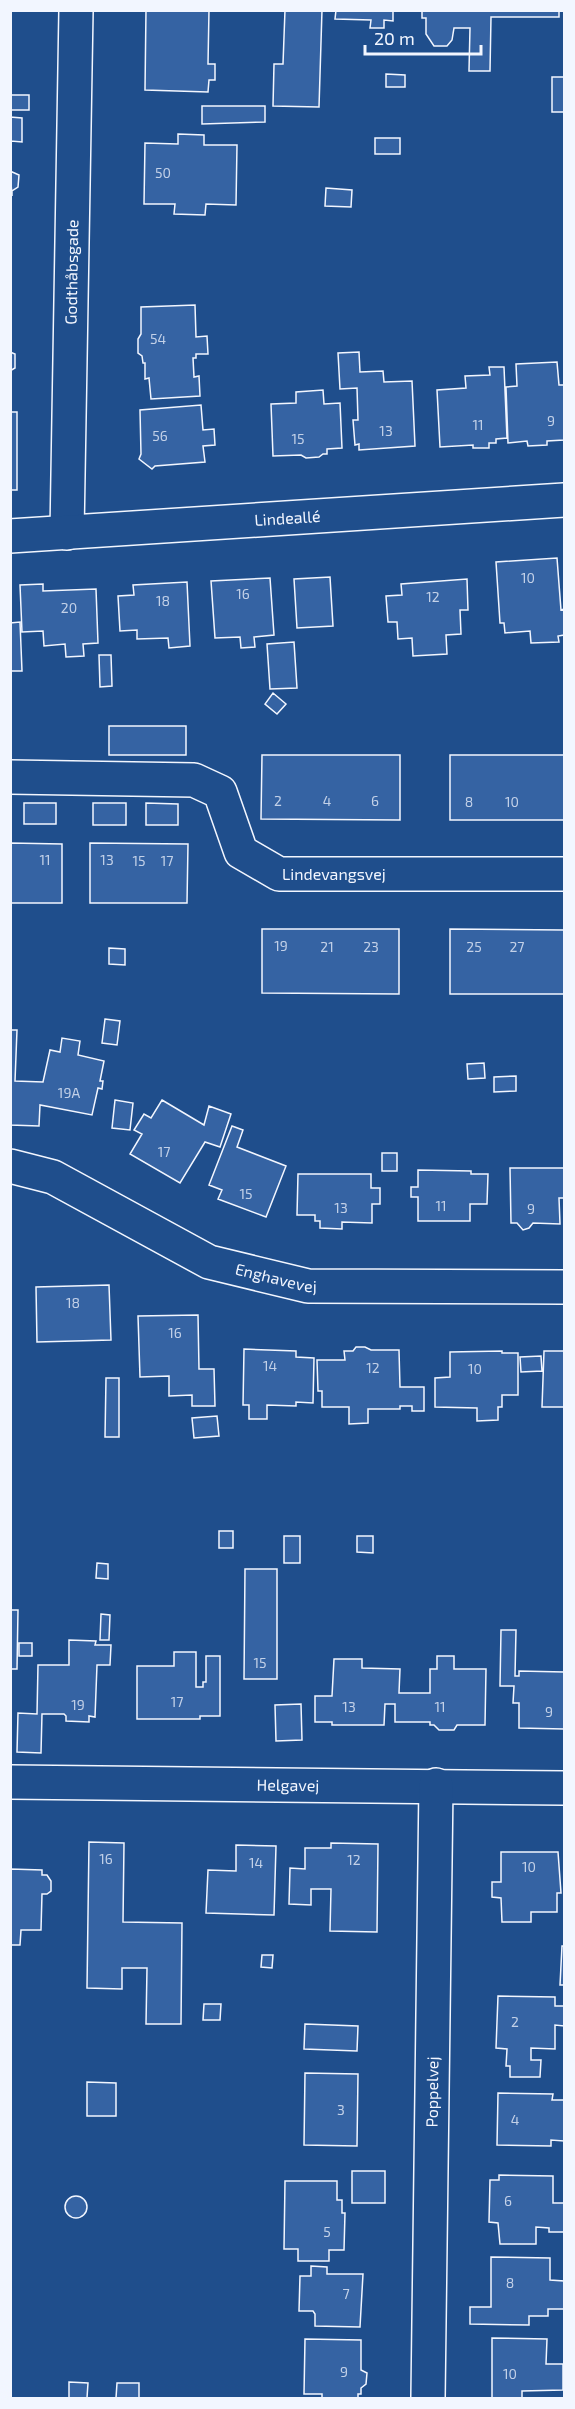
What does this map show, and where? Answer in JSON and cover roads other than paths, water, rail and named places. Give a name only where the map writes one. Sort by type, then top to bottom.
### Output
[{"type":"street","name":"Godthåbsgade","points":[[67,533],[76,10]]},
{"type":"street","name":"Lindeallé","points":[[10,536],[564,500]]},
{"type":"street","name":"Lindevangsvej","points":[[10,777],[194,780],[220,792],[241,852],[279,874],[564,874]]},
{"type":"street","name":"Enghavevej","points":[[10,1166],[53,1177],[208,1262],[308,1286],[564,1287]]},
{"type":"street","name":"Helgavej","points":[[10,1782],[564,1788]]},
{"type":"street","name":"Poppelvej","points":[[428,2398],[436,1785]]}]
